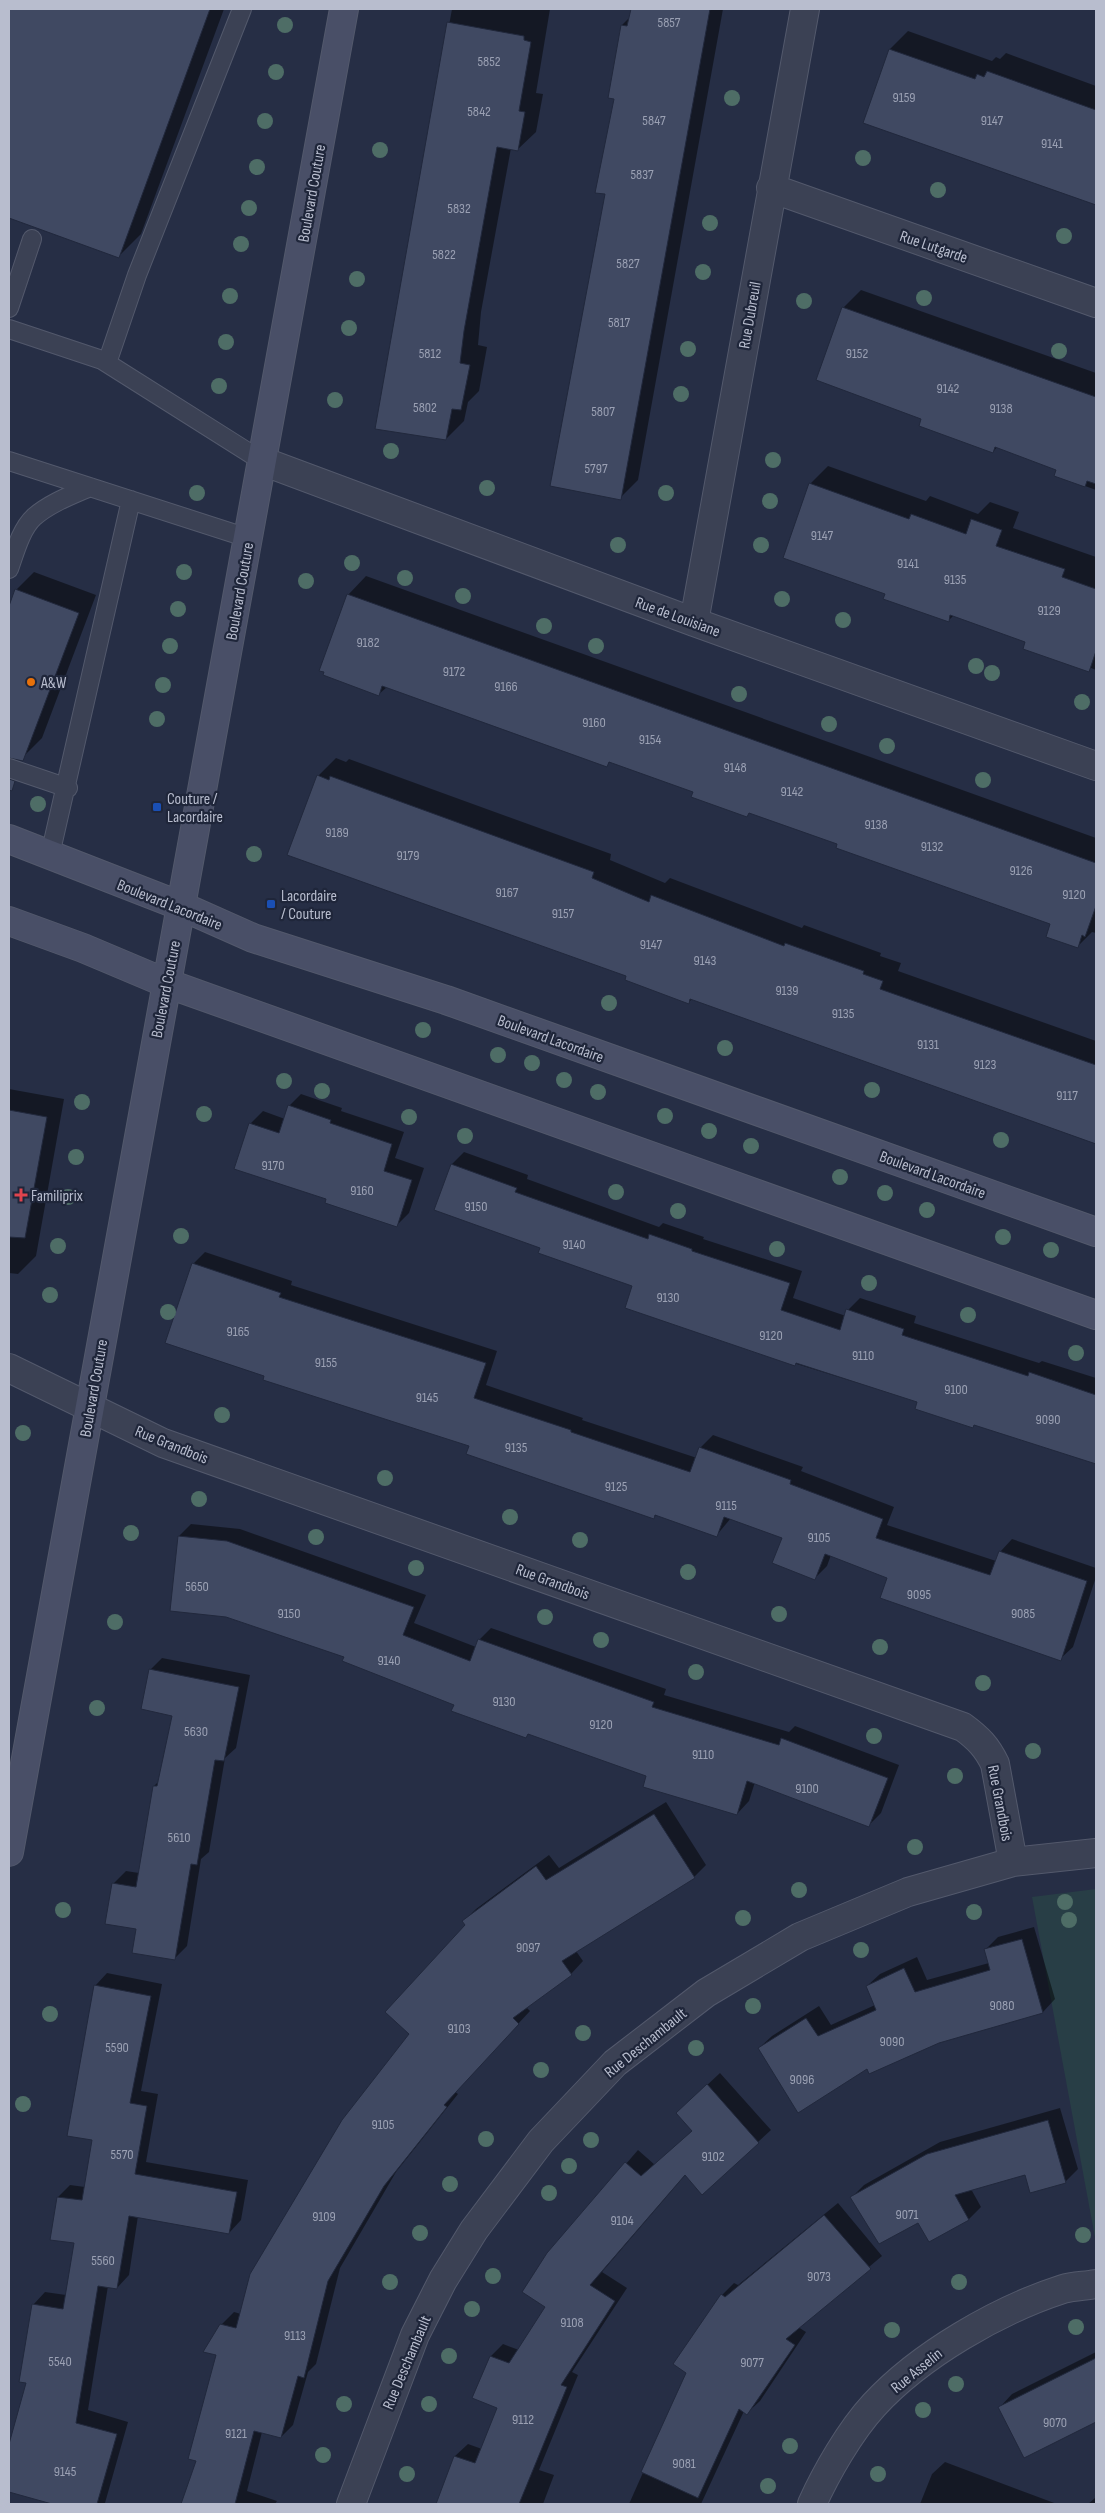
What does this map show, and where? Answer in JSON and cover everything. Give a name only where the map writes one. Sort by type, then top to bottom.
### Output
[{"type":"main road","name":"Boulevard Couture","points":[[9,1852],[344,9]]},
{"type":"main road","name":"Boulevard Lacordaire","points":[[9,839],[181,906],[253,938],[446,1000],[1096,1232]]},
{"type":"main road","points":[[9,922],[83,948],[166,983],[1096,1315]]},
{"type":"street","name":"Rue Dubreuil","points":[[694,622],[771,188],[805,9]]},
{"type":"street","name":"Rue Lutgarde","points":[[771,188],[1096,303]]},
{"type":"street","name":"Rue de Louisiane","points":[[262,461],[694,622],[1096,766]]},
{"type":"street","name":"Rue Grandbois","points":[[9,1368],[163,1443],[963,1727],[979,1738],[989,1749],[995,1764],[1013,1862]]},
{"type":"street","name":"Rue Deschambault","points":[[351,2504],[414,2335],[443,2280],[474,2230],[541,2141],[615,2063],[706,1993],[800,1937],[908,1892],[1013,1862],[1096,1853]]},
{"type":"street","name":"Rue Asselin","points":[[812,2504],[825,2474],[874,2405],[934,2352],[999,2315],[1064,2289],[1096,2284]]},
{"type":"lane","points":[[107,363],[137,275],[242,9]]},
{"type":"lane","points":[[9,308],[32,239]]},
{"type":"lane","points":[[9,329],[107,363],[262,461]]},
{"type":"lane","points":[[9,461],[248,538]]},
{"type":"lane","points":[[9,569],[23,533],[34,517],[55,504],[90,487]]},
{"type":"lane","points":[[50,855],[68,788],[131,500]]},
{"type":"lane","points":[[9,768],[68,788]]},
{"type":"shaded area","points":[[1096,1889],[1096,2243],[1032,1897]]},
{"type":"building","points":[[9,9],[210,9],[119,258],[9,218]]},
{"type":"building","points":[[631,9],[710,9],[621,500],[550,486],[605,194],[595,193],[614,99],[608,98],[621,25],[627,26]]},
{"type":"building","points":[[447,22],[524,36],[524,40],[531,42],[519,111],[525,112],[518,151],[497,147],[460,363],[470,365],[461,410],[452,409],[446,440],[375,429]]},
{"type":"building","points":[[889,49],[975,79],[977,74],[984,77],[987,71],[1096,110],[1096,205],[863,123]]},
{"type":"building","points":[[842,307],[1096,397],[1096,484],[1087,481],[1085,487],[1054,476],[1056,470],[995,447],[993,453],[919,426],[921,419],[816,380]]},
{"type":"building","points":[[809,483],[909,519],[911,514],[966,534],[971,519],[1002,530],[996,546],[1065,569],[1062,577],[1096,589],[1096,651],[1089,672],[1023,649],[1025,642],[950,615],[949,622],[883,599],[885,594],[783,558]]},
{"type":"building","name":"A&W","points":[[15,589],[79,613],[23,761],[9,758],[9,606]]},
{"type":"building","points":[[347,594],[1096,863],[1096,906],[1085,937],[1082,935],[1078,948],[1046,937],[1050,924],[836,848],[837,844],[749,813],[747,817],[691,797],[693,792],[609,762],[607,767],[382,686],[379,696],[323,675],[324,672],[319,671]]},
{"type":"building","points":[[317,775],[329,780],[330,776],[594,872],[592,878],[649,902],[651,895],[784,946],[785,943],[864,971],[863,974],[883,981],[880,989],[1096,1065],[1096,1144],[690,999],[689,1004],[625,980],[626,976],[287,855]]},
{"type":"building","points":[[9,779],[15,781],[12,791],[9,790]]},
{"type":"building","points":[[288,1105],[331,1120],[330,1123],[392,1144],[384,1171],[412,1180],[397,1227],[325,1203],[326,1199],[234,1169],[249,1123],[279,1133]]},
{"type":"building","name":"Familiprix","points":[[9,1110],[47,1117],[25,1238],[9,1237]]},
{"type":"building","points":[[451,1164],[517,1188],[515,1192],[648,1239],[649,1234],[692,1249],[692,1251],[790,1283],[781,1310],[840,1330],[846,1309],[904,1329],[902,1335],[1028,1376],[1029,1372],[1096,1395],[1096,1464],[974,1425],[973,1428],[915,1409],[917,1402],[796,1363],[795,1366],[625,1308],[632,1286],[538,1253],[540,1248],[434,1210]]},
{"type":"building","points":[[192,1263],[281,1293],[279,1297],[486,1363],[474,1398],[690,1472],[699,1447],[791,1480],[790,1484],[883,1519],[876,1538],[990,1575],[999,1551],[1087,1581],[1061,1661],[880,1598],[887,1578],[825,1554],[815,1580],[772,1563],[782,1538],[724,1517],[717,1537],[655,1515],[654,1519],[466,1454],[469,1446],[263,1380],[264,1376],[165,1343]]},
{"type":"building","points":[[178,1536],[227,1541],[414,1607],[403,1635],[470,1661],[478,1639],[654,1702],[652,1707],[779,1745],[781,1738],[888,1778],[869,1827],[747,1781],[737,1815],[643,1787],[646,1776],[528,1734],[526,1738],[451,1711],[454,1705],[342,1661],[344,1657],[226,1617],[170,1611]]},
{"type":"building","points":[[149,1669],[239,1687],[224,1761],[215,1760],[197,1865],[191,1864],[175,1960],[132,1953],[136,1929],[105,1924],[112,1883],[136,1887],[153,1786],[157,1786],[172,1716],[141,1709]]},
{"type":"building","points":[[654,1814],[695,1878],[562,1961],[572,1975],[513,2018],[519,2024],[444,2105],[447,2107],[384,2186],[328,2281],[304,2378],[298,2376],[281,2438],[254,2431],[235,2504],[181,2504],[196,2461],[188,2459],[216,2355],[203,2352],[220,2324],[236,2328],[250,2274],[342,2120],[409,2034],[385,2012],[465,1925],[462,1921],[536,1866],[546,1880]]},
{"type":"building","points":[[1022,1939],[1043,2013],[939,2043],[869,2074],[867,2069],[798,2113],[758,2048],[806,2018],[818,2036],[876,2010],[866,1986],[904,1968],[915,1992],[990,1970],[984,1949]]},
{"type":"building","points":[[94,1985],[151,1996],[130,2103],[147,2106],[135,2174],[237,2192],[229,2234],[129,2216],[117,2289],[98,2286],[76,2423],[117,2434],[97,2504],[52,2504],[9,2492],[9,2444],[26,2383],[19,2382],[32,2304],[63,2309],[74,2243],[50,2240],[57,2197],[82,2200],[92,2140],[67,2136]]},
{"type":"building","points":[[707,2084],[759,2143],[702,2195],[685,2175],[590,2285],[615,2301],[561,2385],[567,2387],[519,2504],[436,2504],[454,2456],[475,2463],[497,2408],[472,2398],[490,2356],[509,2363],[545,2307],[522,2292],[547,2253],[625,2162],[641,2176],[692,2131],[676,2113]]},
{"type":"building","points":[[1048,2120],[1066,2183],[1030,2193],[1025,2175],[955,2195],[969,2220],[929,2242],[918,2223],[879,2244],[850,2197],[927,2154]]},
{"type":"building","points":[[824,2215],[871,2269],[786,2339],[795,2345],[747,2415],[739,2409],[698,2498],[641,2472],[686,2373],[673,2364],[721,2294],[725,2297]]},
{"type":"building","points":[[1096,2358],[1096,2422],[1024,2458],[998,2407]]},
{"type":"place","name":"A&W","points":[[31,682]]},
{"type":"place","name":"Couture / Lacordaire","points":[[157,807]]},
{"type":"place","name":"Lacordaire / Couture","points":[[271,904]]},
{"type":"place","name":"Familiprix","points":[[21,1195]]}]
